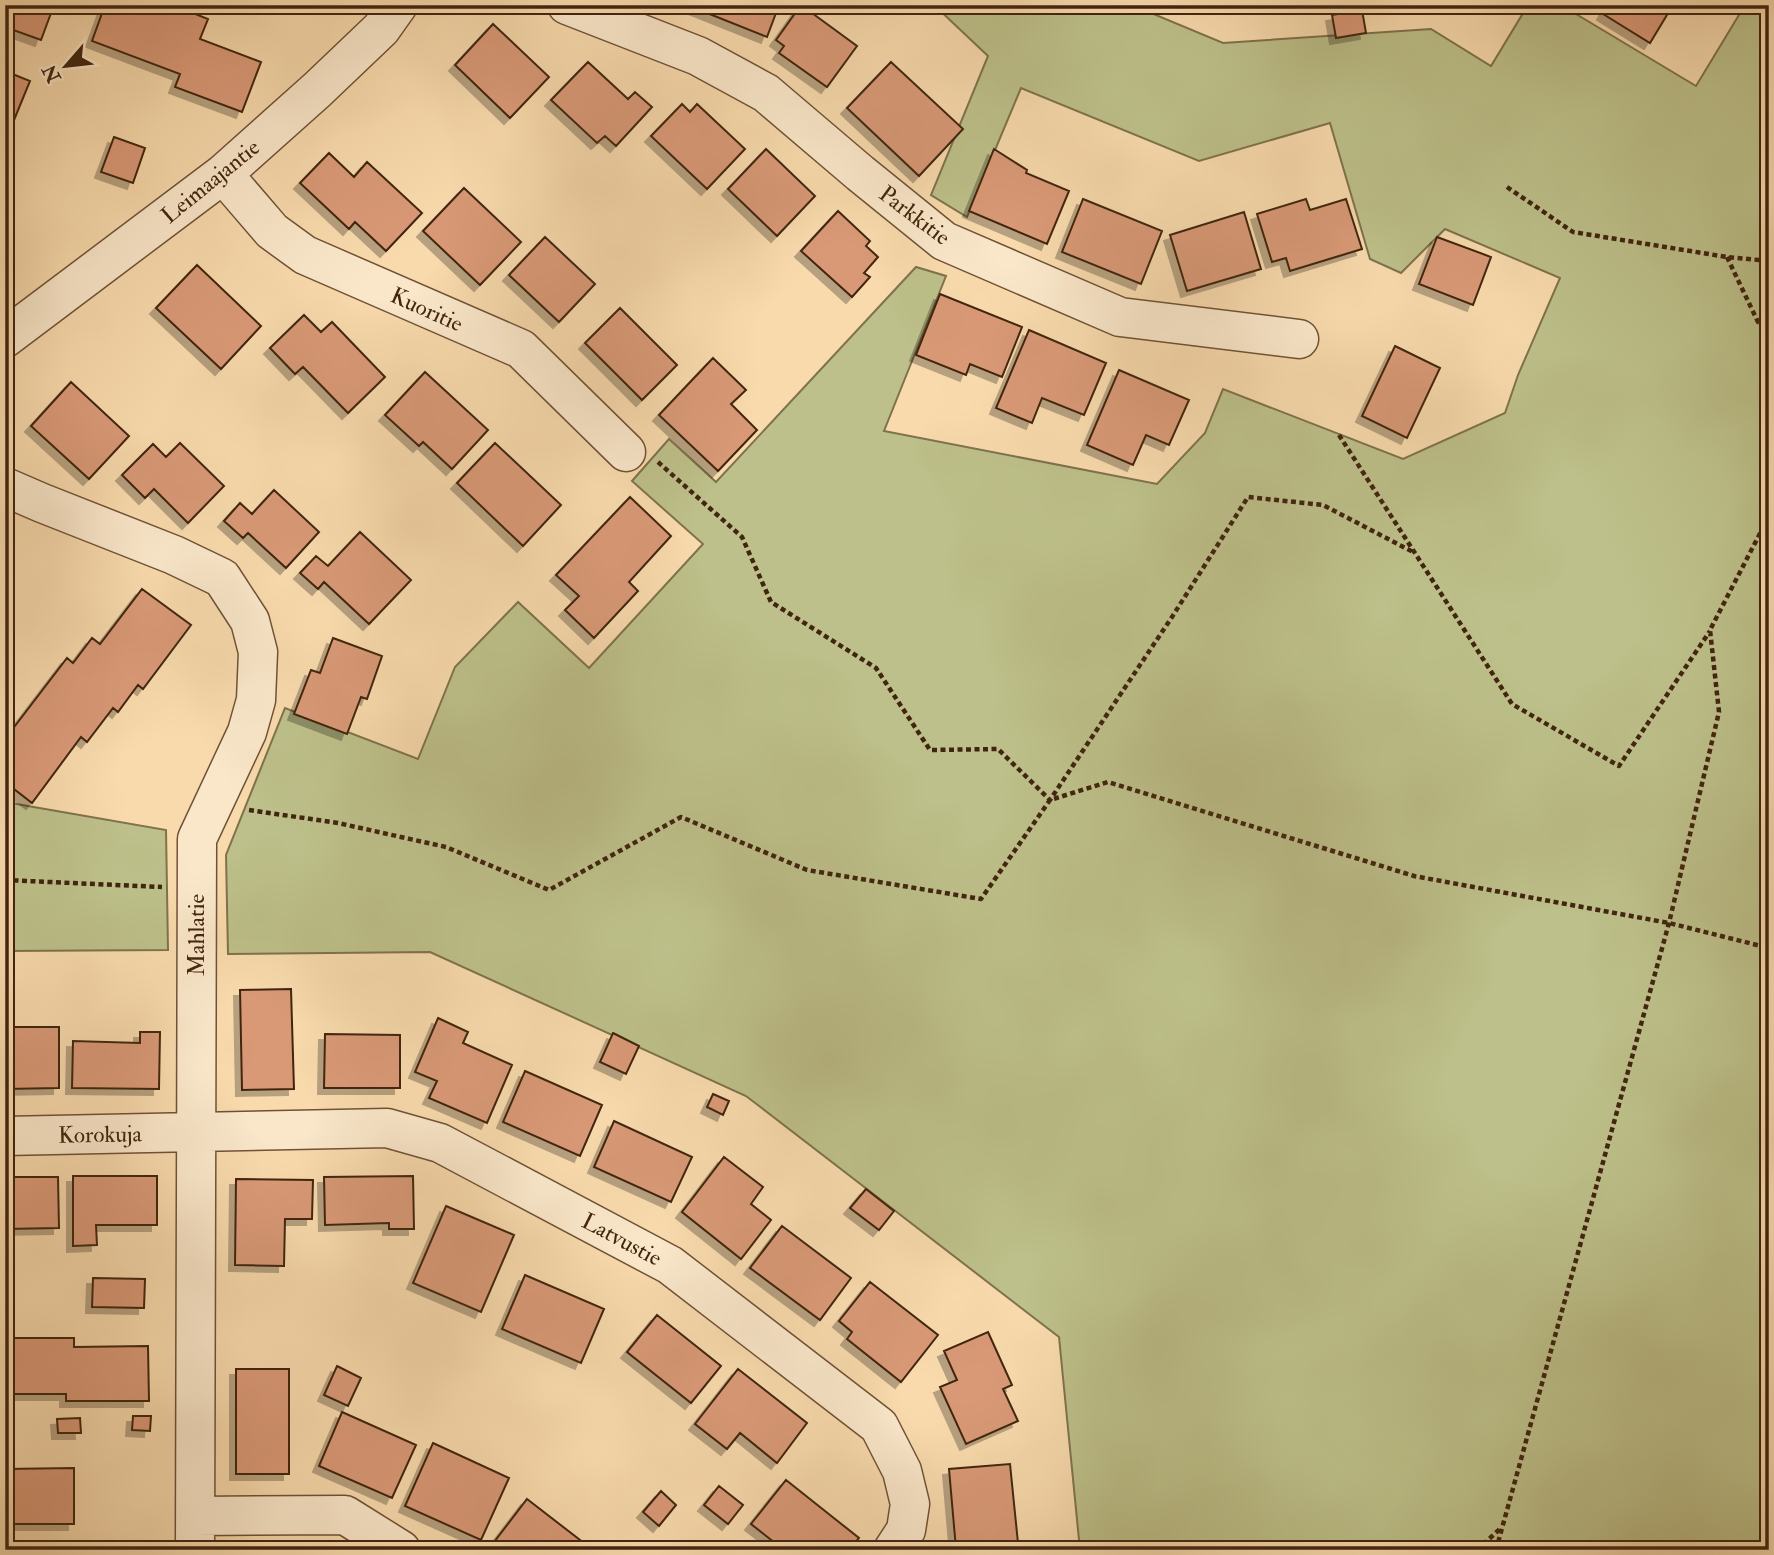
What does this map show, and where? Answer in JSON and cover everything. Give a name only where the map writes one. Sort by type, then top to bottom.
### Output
[{"type":"street","name":"Leimaajantie","points":[[5,338],[223,174],[372,38],[398,5]]},
{"type":"street","name":"Parkkitie","points":[[567,5],[698,57],[766,93],[944,241],[1120,317],[1299,339]]},
{"type":"street","name":"Kuoritie","points":[[223,174],[271,231],[305,255],[521,349],[639,455]]},
{"type":"street","name":"Mahlatie","points":[[5,487],[174,555],[222,578],[250,621],[258,652],[256,700],[247,732],[197,839],[195,1533]]},
{"type":"street","name":"Latvustie","points":[[195,1132],[387,1128],[440,1143],[670,1265],[879,1426],[902,1471],[910,1504],[906,1530],[893,1550]]},
{"type":"street","name":"Korokuja","points":[[5,1136],[195,1132]]},
{"type":"street","points":[[195,1533],[345,1515],[401,1550]]},
{"type":"path","points":[[1507,187],[1573,232],[1727,257],[1769,261]]},
{"type":"path","points":[[1727,257],[1758,322],[1769,324]]},
{"type":"path","points":[[1339,435],[1511,704],[1619,766],[1710,631],[1769,516]]},
{"type":"path","points":[[639,455],[742,537],[771,603],[876,668],[930,750],[998,749],[1049,800]]},
{"type":"path","points":[[212,805],[338,823],[446,847],[549,890],[681,817],[807,870],[981,899],[1172,617],[1248,497],[1323,505],[1415,554]]},
{"type":"path","points":[[1496,1550],[1669,923],[1719,712],[1710,631]]},
{"type":"path","points":[[1049,800],[1108,782],[1414,877],[1669,923],[1769,948]]},
{"type":"path","points":[[5,880],[196,888]]},
{"type":"path","points":[[1477,1550],[1504,1525]]},
{"type":"green space","points":[[934,5],[1132,5],[1223,43],[1431,29],[1491,66],[1528,5],[1581,5],[1576,14],[1696,86],[1745,5],[1769,5],[1769,1550],[1080,1550],[1059,1337],[746,1096],[430,952],[228,954],[226,855],[285,708],[418,759],[455,667],[518,602],[589,668],[703,544],[632,481],[669,439],[716,482],[916,267],[946,276],[884,431],[1157,484],[1205,433],[1223,389],[1403,459],[1505,413],[1518,375],[1560,278],[1445,229],[1401,273],[1370,259],[1330,123],[1199,161],[1021,88],[967,217],[931,195],[988,56]]},
{"type":"green space","points":[[5,802],[166,830],[168,950],[5,951]]},
{"type":"green space","points":[[170,1543],[169,1550],[5,1550],[5,1544]]},
{"type":"building","points":[[5,5],[54,5],[41,40],[5,27]]},
{"type":"building","points":[[105,5],[173,5],[208,19],[200,39],[261,62],[242,112],[175,87],[180,74],[92,41]]},
{"type":"building","points":[[687,5],[779,5],[767,37]]},
{"type":"building","points":[[801,5],[857,46],[827,87],[779,53],[784,46],[776,40]]},
{"type":"building","points":[[1608,5],[1673,5],[1650,43],[1603,14]]},
{"type":"building","points":[[1362,10],[1366,33],[1336,38],[1332,15]]},
{"type":"building","points":[[493,24],[549,77],[510,118],[455,65]]},
{"type":"building","points":[[588,62],[628,99],[635,92],[652,107],[616,146],[605,136],[597,143],[551,100]]},
{"type":"building","points":[[891,62],[963,129],[919,176],[847,108]]},
{"type":"building","points":[[5,71],[30,81],[5,142]]},
{"type":"building","points":[[682,104],[690,112],[697,104],[745,149],[707,189],[651,136]]},
{"type":"building","points":[[114,137],[145,148],[133,183],[101,172]]},
{"type":"building","points":[[766,149],[815,196],[777,236],[728,189]]},
{"type":"building","points":[[994,149],[1027,170],[1026,173],[1069,191],[1047,244],[969,211]]},
{"type":"building","points":[[329,153],[354,177],[367,162],[422,213],[386,251],[355,222],[349,229],[300,183]]},
{"type":"building","points":[[464,188],[521,242],[480,285],[423,231]]},
{"type":"building","points":[[1083,199],[1162,231],[1141,284],[1062,252]]},
{"type":"building","points":[[1306,199],[1310,210],[1346,199],[1362,249],[1290,271],[1286,258],[1272,262],[1257,214]]},
{"type":"building","points":[[838,211],[870,241],[866,246],[878,257],[864,273],[870,277],[852,297],[801,251]]},
{"type":"building","points":[[1244,212],[1261,269],[1187,291],[1170,235]]},
{"type":"building","points":[[545,237],[595,284],[559,322],[509,275]]},
{"type":"building","points":[[1437,237],[1491,257],[1473,305],[1419,284]]},
{"type":"building","points":[[197,265],[261,326],[221,369],[156,308]]},
{"type":"building","points":[[940,294],[1022,327],[1002,377],[970,364],[966,375],[916,355]]},
{"type":"building","points":[[620,308],[677,365],[642,400],[585,343]]},
{"type":"building","points":[[304,315],[321,332],[332,322],[385,377],[348,413],[303,367],[295,374],[270,348]]},
{"type":"building","points":[[1029,330],[1106,363],[1084,415],[1042,398],[1032,423],[996,408]]},
{"type":"building","points":[[1395,346],[1440,368],[1407,438],[1362,416]]},
{"type":"building","points":[[713,358],[746,390],[731,404],[757,430],[718,471],[659,415]]},
{"type":"building","points":[[1119,370],[1189,400],[1169,445],[1146,435],[1133,465],[1087,445]]},
{"type":"building","points":[[425,372],[488,430],[452,469],[423,442],[419,446],[385,415]]},
{"type":"building","points":[[71,382],[129,436],[89,479],[31,426]]},
{"type":"building","points":[[180,443],[224,486],[188,523],[154,489],[145,498],[122,475],[153,444],[166,457]]},
{"type":"building","points":[[495,443],[561,505],[523,546],[457,483]]},
{"type":"building","points":[[274,490],[319,532],[286,568],[248,533],[243,538],[224,521],[240,503],[252,514]]},
{"type":"building","points":[[630,497],[671,536],[629,582],[638,591],[594,638],[565,610],[579,596],[556,575]]},
{"type":"building","points":[[360,532],[411,580],[369,624],[324,582],[318,589],[300,573],[316,556],[328,566]]},
{"type":"building","points":[[142,589],[191,625],[143,689],[138,685],[118,712],[113,708],[87,742],[81,737],[32,803],[5,782],[5,739],[67,658],[73,663],[92,638],[100,644]]},
{"type":"building","points":[[333,638],[382,656],[367,699],[361,697],[347,734],[294,714],[311,670],[320,673]]},
{"type":"building","points":[[291,989],[294,1089],[242,1090],[240,990]]},
{"type":"building","points":[[438,1018],[468,1032],[463,1043],[512,1065],[487,1123],[429,1098],[437,1081],[415,1072]]},
{"type":"building","points":[[5,1027],[59,1027],[59,1088],[5,1089]]},
{"type":"building","points":[[140,1032],[160,1032],[159,1089],[72,1088],[73,1041],[140,1043]]},
{"type":"building","points":[[613,1033],[639,1046],[626,1074],[600,1062]]},
{"type":"building","points":[[325,1034],[400,1035],[400,1088],[324,1088]]},
{"type":"building","points":[[525,1071],[602,1105],[580,1156],[503,1122]]},
{"type":"building","points":[[713,1094],[729,1101],[723,1115],[707,1107]]},
{"type":"building","points":[[614,1121],[692,1157],[671,1202],[594,1167]]},
{"type":"building","points":[[724,1157],[763,1187],[751,1204],[771,1220],[741,1259],[682,1212]]},
{"type":"building","points":[[73,1176],[157,1176],[157,1225],[96,1225],[97,1245],[73,1246]]},
{"type":"building","points":[[413,1176],[414,1229],[389,1229],[389,1223],[325,1225],[324,1177]]},
{"type":"building","points":[[5,1177],[58,1177],[59,1228],[5,1229]]},
{"type":"building","points":[[236,1179],[313,1180],[312,1219],[285,1219],[284,1266],[235,1265]]},
{"type":"building","points":[[866,1189],[894,1211],[879,1230],[850,1208]]},
{"type":"building","points":[[446,1206],[514,1235],[481,1312],[413,1283]]},
{"type":"building","points":[[782,1226],[851,1278],[820,1320],[750,1268]]},
{"type":"building","points":[[525,1275],[604,1309],[581,1363],[502,1329]]},
{"type":"building","points":[[93,1278],[145,1279],[144,1308],[92,1307]]},
{"type":"building","points":[[870,1282],[938,1335],[901,1382],[847,1339],[852,1332],[839,1321]]},
{"type":"building","points":[[657,1315],[721,1366],[691,1403],[627,1352]]},
{"type":"building","points":[[988,1332],[1012,1385],[1003,1389],[1018,1421],[966,1444],[940,1387],[957,1380],[944,1351]]},
{"type":"building","points":[[5,1338],[74,1338],[74,1347],[148,1346],[149,1401],[66,1401],[66,1394],[5,1394]]},
{"type":"building","points":[[337,1366],[361,1378],[348,1406],[324,1395]]},
{"type":"building","points":[[236,1369],[289,1369],[289,1474],[236,1474]]},
{"type":"building","points":[[738,1369],[807,1423],[777,1463],[740,1433],[727,1449],[695,1424]]},
{"type":"building","points":[[342,1412],[416,1445],[392,1498],[319,1466]]},
{"type":"building","points":[[133,1416],[151,1416],[150,1431],[132,1430]]},
{"type":"building","points":[[80,1418],[81,1433],[58,1433],[57,1419]]},
{"type":"building","points":[[433,1443],[509,1478],[481,1540],[405,1506]]},
{"type":"building","points":[[1010,1464],[1018,1543],[956,1549],[949,1469]]},
{"type":"building","points":[[74,1468],[74,1524],[5,1524],[5,1469]]},
{"type":"building","points":[[786,1480],[859,1538],[849,1550],[784,1550],[751,1524]]},
{"type":"building","points":[[719,1486],[743,1505],[728,1524],[704,1505]]},
{"type":"building","points":[[661,1491],[676,1505],[659,1526],[643,1512]]},
{"type":"building","points":[[527,1499],[593,1550],[488,1550]]}]
